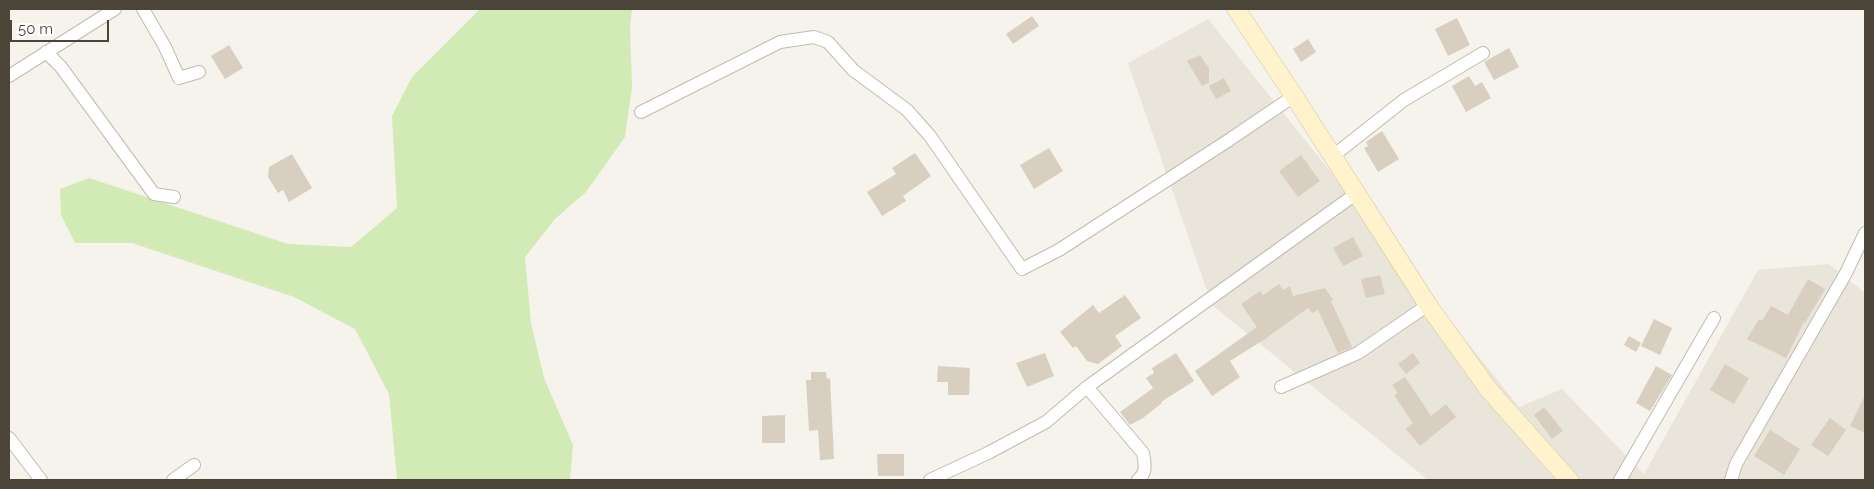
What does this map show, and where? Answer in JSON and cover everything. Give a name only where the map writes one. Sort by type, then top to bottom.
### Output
[{"type":"street","points":[[143,9],[179,78],[199,72]]},
{"type":"street","points":[[1236,9],[1428,305],[1489,390],[1569,480]]},
{"type":"street","points":[[9,76],[111,10]]},
{"type":"street","points":[[641,112],[780,42],[814,37],[828,42],[853,70],[907,110],[930,136],[1022,269],[1059,250],[1294,96]]},
{"type":"street","points":[[46,52],[61,68],[154,194],[174,197]]},
{"type":"street","points":[[1333,156],[1404,100],[1483,53]]},
{"type":"street","points":[[930,480],[988,453],[1046,422],[1087,387],[1357,193]]},
{"type":"street","points":[[1731,480],[1736,464],[1846,273],[1865,233]]},
{"type":"street","points":[[1281,387],[1358,353],[1428,305]]},
{"type":"street","points":[[1620,480],[1714,318]]},
{"type":"street","points":[[1087,387],[1143,453],[1146,467],[1142,477],[1138,480]]},
{"type":"street","points":[[9,438],[41,480]]},
{"type":"street","points":[[173,480],[194,465]]},
{"type":"shaded area","points":[[1208,19],[1519,407],[1562,389],[1644,474],[1758,270],[1829,264],[1865,293],[1865,480],[1428,480],[1212,305],[1128,63]]},
{"type":"green space","points":[[480,9],[632,9],[630,28],[632,87],[625,137],[586,192],[555,219],[525,257],[531,323],[544,378],[573,445],[570,480],[397,480],[389,394],[355,329],[294,297],[132,243],[75,243],[61,215],[60,189],[89,178],[288,244],[351,247],[397,208],[392,116],[412,77]]},
{"type":"building","points":[[1032,16],[1039,26],[1013,44],[1006,34]]},
{"type":"building","points":[[1457,18],[1470,45],[1448,56],[1435,29]]},
{"type":"building","points":[[1308,39],[1316,52],[1301,62],[1293,49]]},
{"type":"building","points":[[229,45],[243,68],[225,79],[211,56]]},
{"type":"building","points":[[1509,48],[1519,67],[1494,80],[1484,62]]},
{"type":"building","points":[[1200,55],[1209,68],[1209,83],[1202,86],[1187,61]]},
{"type":"building","points":[[1469,76],[1475,86],[1482,82],[1491,98],[1466,112],[1452,86]]},
{"type":"building","points":[[1224,78],[1231,91],[1216,99],[1209,86]]},
{"type":"building","points":[[1382,131],[1399,159],[1378,172],[1364,148],[1368,146],[1366,142]]},
{"type":"building","points":[[1049,148],[1063,171],[1034,189],[1020,165]]},
{"type":"building","points":[[915,153],[931,176],[903,196],[906,201],[882,216],[867,192],[896,174],[892,168]]},
{"type":"building","points":[[292,154],[312,188],[289,202],[283,190],[278,193],[268,177],[269,167]]},
{"type":"building","points":[[1301,155],[1320,181],[1298,197],[1279,171]]},
{"type":"building","points":[[1353,237],[1363,256],[1343,266],[1333,248]]},
{"type":"building","points":[[1380,275],[1385,294],[1366,298],[1361,279]]},
{"type":"building","points":[[1808,279],[1825,289],[1804,322],[1786,358],[1747,339],[1759,319],[1762,321],[1771,306],[1788,315]]},
{"type":"building","points":[[1279,284],[1283,290],[1290,286],[1293,296],[1325,288],[1333,300],[1331,301],[1352,347],[1338,353],[1318,310],[1312,313],[1308,308],[1230,361],[1240,377],[1212,396],[1195,371],[1257,327],[1241,304],[1260,291],[1263,295]]},
{"type":"building","points":[[1125,295],[1141,318],[1115,336],[1122,346],[1098,364],[1087,361],[1076,346],[1073,348],[1060,332],[1093,305],[1099,313]]},
{"type":"building","points":[[1654,319],[1672,328],[1660,355],[1641,346]]},
{"type":"building","points":[[1629,336],[1641,343],[1636,352],[1624,345]]},
{"type":"building","points":[[1045,353],[1054,376],[1027,387],[1016,363]]},
{"type":"building","points":[[1176,353],[1194,381],[1161,402],[1143,418],[1130,425],[1120,412],[1153,388],[1146,378],[1154,373],[1152,368]]},
{"type":"building","points":[[1413,353],[1420,363],[1406,374],[1398,364]]},
{"type":"building","points":[[1725,364],[1749,378],[1734,404],[1710,390]]},
{"type":"building","points":[[938,366],[970,368],[969,395],[948,395],[948,382],[937,382]]},
{"type":"building","points":[[1656,366],[1672,375],[1650,411],[1636,403]]},
{"type":"building","points":[[811,372],[826,372],[827,379],[830,378],[834,459],[820,460],[818,430],[809,431],[806,380],[811,380]]},
{"type":"building","points":[[1405,377],[1431,416],[1446,404],[1456,417],[1420,446],[1406,429],[1413,423],[1394,395],[1398,393],[1392,385]]},
{"type":"building","points":[[1865,395],[1865,433],[1850,426]]},
{"type":"building","points":[[1544,407],[1563,431],[1552,439],[1534,415]]},
{"type":"building","points":[[785,415],[785,443],[762,443],[762,416]]},
{"type":"building","points":[[1830,418],[1846,430],[1828,456],[1811,445]]},
{"type":"building","points":[[1770,430],[1800,449],[1784,475],[1754,456]]},
{"type":"building","points":[[877,454],[904,454],[904,476],[878,476]]}]
